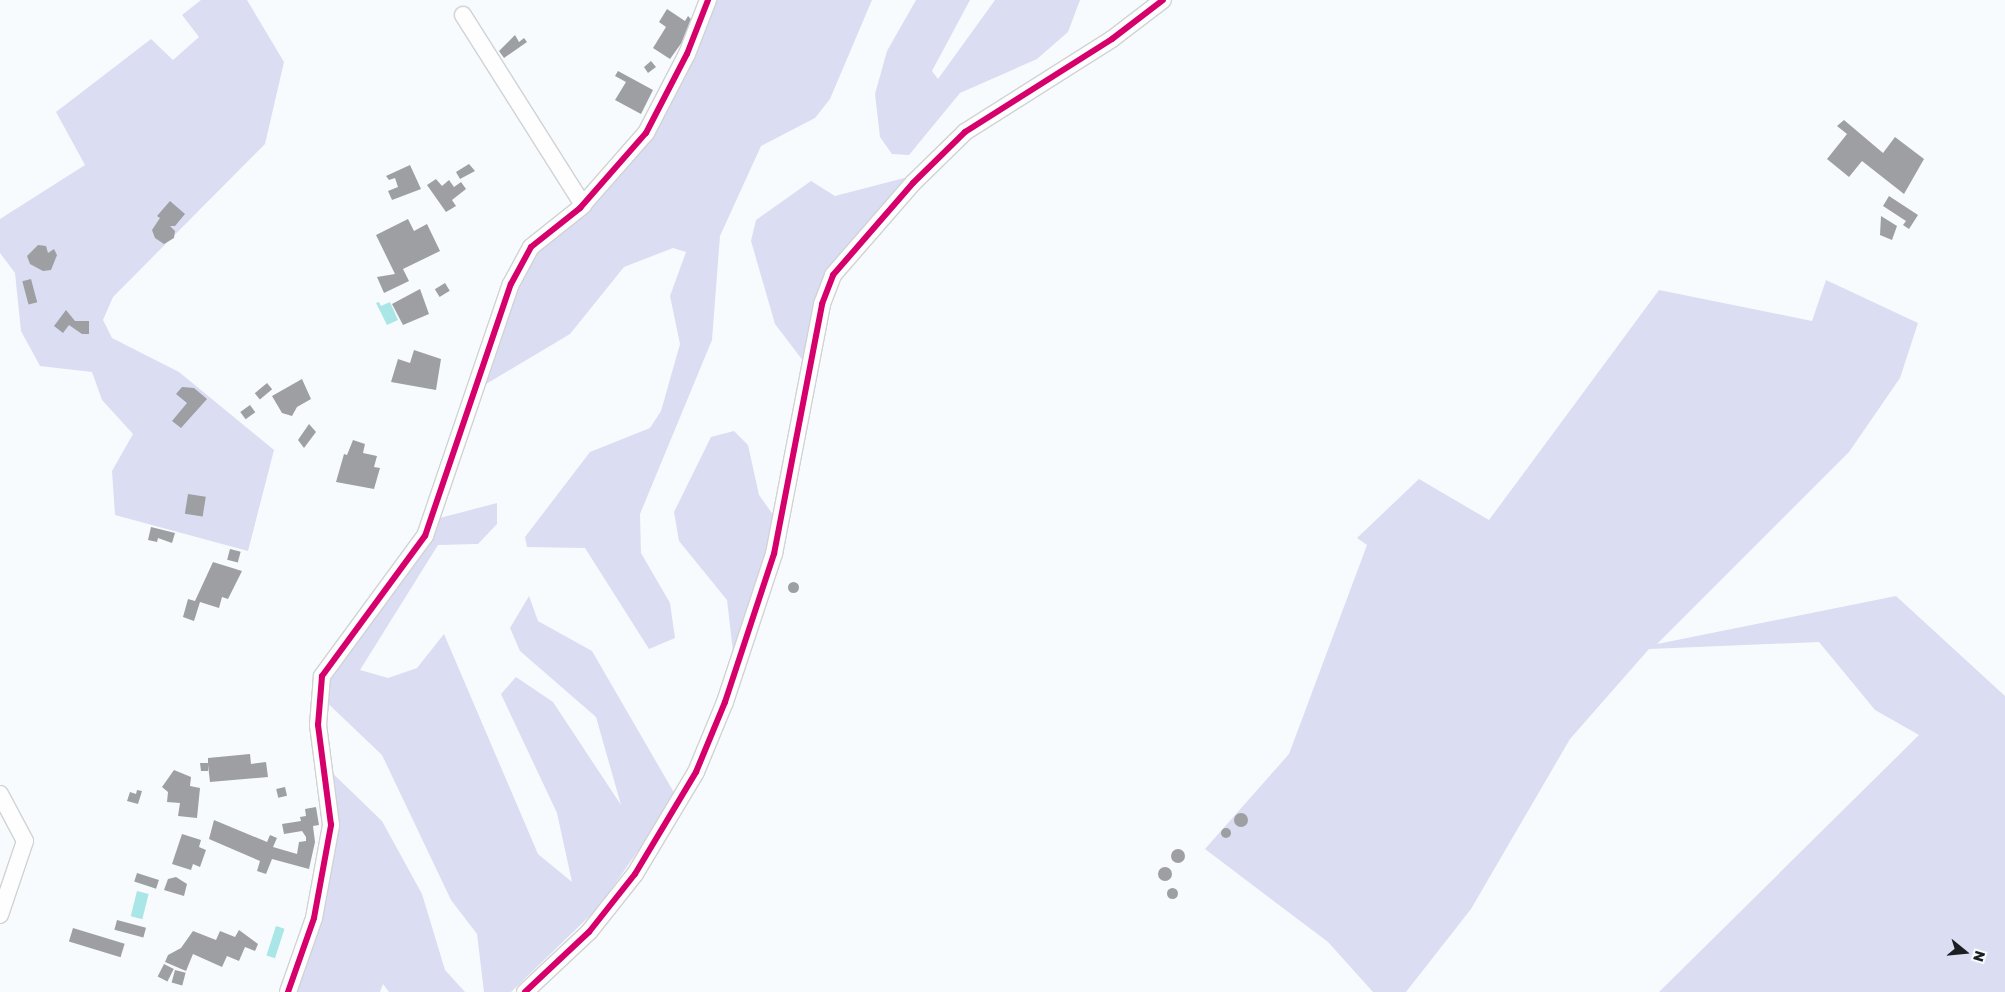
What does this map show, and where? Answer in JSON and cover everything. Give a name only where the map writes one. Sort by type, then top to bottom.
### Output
[{"type":"street","points":[[288,992],[314,918],[331,825],[318,725],[322,676],[425,536],[511,284],[531,248],[583,205],[646,133],[687,54],[708,0]]},
{"type":"street","points":[[525,992],[589,932],[635,874],[696,772],[726,702],[774,554],[822,304],[833,275],[913,183],[965,132],[1112,39],[1163,0]]},
{"type":"street","points":[[463,15],[583,205]]},
{"type":"street","points":[[0,794],[25,841],[0,914]]},
{"type":"shaded area","points":[[201,0],[247,0],[284,62],[265,144],[113,297],[103,320],[112,338],[179,372],[274,450],[248,551],[115,515],[112,471],[133,434],[102,400],[92,372],[40,366],[21,331],[15,273],[0,253],[0,219],[85,165],[56,112],[151,39],[173,60],[199,37],[182,15]]},
{"type":"shaded area","points":[[711,0],[872,0],[830,99],[815,118],[761,146],[720,236],[712,340],[640,514],[641,553],[670,603],[675,638],[649,649],[585,548],[527,547],[525,537],[590,452],[650,428],[661,411],[680,344],[670,296],[686,252],[673,248],[624,267],[570,334],[481,387],[516,289],[536,249],[663,111]]},
{"type":"shaded area","points":[[916,0],[970,0],[932,71],[938,79],[995,0],[1080,0],[1068,32],[1037,59],[960,93],[909,155],[892,154],[880,137],[875,94],[887,51]]},
{"type":"shaded area","points":[[908,177],[825,278],[807,366],[775,324],[751,241],[756,220],[811,181],[835,196]]},
{"type":"shaded area","points":[[1826,280],[1918,323],[1900,378],[1849,452],[1657,644],[1896,596],[2005,696],[2005,992],[1659,992],[1919,735],[1875,710],[1819,642],[1649,649],[1570,739],[1471,909],[1406,992],[1373,992],[1328,942],[1205,849],[1289,754],[1367,545],[1357,538],[1419,479],[1489,520],[1659,290],[1812,321]]},
{"type":"shaded area","points":[[734,431],[748,445],[759,495],[776,519],[734,660],[727,600],[679,541],[674,512],[711,437]]},
{"type":"shaded area","points":[[497,503],[497,524],[478,544],[438,545],[360,670],[388,678],[417,668],[444,634],[538,854],[572,882],[557,813],[501,694],[516,677],[553,702],[621,805],[596,717],[520,651],[510,628],[529,596],[538,621],[592,651],[676,796],[599,907],[511,992],[484,992],[477,934],[451,900],[382,755],[319,695],[436,519]]},
{"type":"shaded area","points":[[323,764],[382,821],[422,894],[445,970],[465,992],[389,992],[383,984],[380,992],[291,992],[328,852]]},
{"type":"water","points":[[379,302],[381,306],[390,302],[398,320],[387,325],[376,303]]},
{"type":"water","points":[[137,891],[149,894],[142,919],[131,916]]},
{"type":"water","points":[[276,926],[285,929],[275,958],[266,955]]},
{"type":"building","points":[[667,9],[685,21],[688,16],[691,19],[690,31],[670,59],[653,48],[666,27],[659,22]]},
{"type":"building","points":[[515,35],[519,42],[524,38],[527,42],[504,58],[499,51]]},
{"type":"building","points":[[651,61],[656,67],[648,73],[644,67]]},
{"type":"building","points":[[618,71],[653,90],[641,114],[615,100],[626,82],[615,76]]},
{"type":"building","points":[[1844,120],[1883,153],[1895,137],[1924,159],[1904,194],[1862,161],[1849,177],[1827,159],[1847,134],[1837,126]]},
{"type":"building","points":[[469,164],[475,171],[460,179],[456,172]]},
{"type":"building","points":[[410,165],[421,189],[392,200],[388,191],[398,187],[395,178],[389,180],[386,176]]},
{"type":"building","points":[[436,179],[442,186],[449,180],[454,187],[461,182],[466,189],[452,200],[456,206],[446,212],[427,185]]},
{"type":"building","points":[[1889,196],[1918,215],[1909,229],[1903,225],[1906,221],[1883,206]]},
{"type":"building","points":[[170,201],[185,214],[175,226],[170,226],[175,231],[174,238],[164,244],[155,238],[152,230],[160,218],[157,216]]},
{"type":"building","points":[[1881,216],[1897,226],[1892,240],[1880,235]]},
{"type":"building","points":[[408,219],[414,231],[427,224],[440,251],[403,269],[409,281],[384,293],[377,277],[395,274],[376,235]]},
{"type":"building","points":[[38,245],[46,246],[48,253],[54,249],[57,255],[51,270],[43,271],[30,264],[27,256]]},
{"type":"building","points":[[31,279],[37,302],[29,305],[22,281]]},
{"type":"building","points":[[445,283],[450,291],[440,297],[435,289]]},
{"type":"building","points":[[420,289],[429,314],[403,325],[392,304]]},
{"type":"building","points":[[66,310],[75,321],[89,321],[89,334],[82,334],[69,325],[63,333],[54,326]]},
{"type":"building","points":[[414,350],[441,359],[436,390],[391,382],[398,359],[410,363]]},
{"type":"building","points":[[302,379],[311,399],[297,407],[292,416],[282,413],[272,396]]},
{"type":"building","points":[[267,383],[272,389],[260,399],[255,393]]},
{"type":"building","points":[[182,387],[194,388],[207,399],[181,428],[172,421],[187,403],[176,394]]},
{"type":"building","points":[[250,405],[255,412],[246,419],[240,412]]},
{"type":"building","points":[[309,424],[316,432],[304,448],[298,440]]},
{"type":"building","points":[[353,440],[365,444],[363,453],[377,456],[374,467],[380,468],[374,489],[336,482],[344,454],[347,455]]},
{"type":"building","points":[[188,494],[206,497],[203,517],[185,514]]},
{"type":"building","points":[[151,527],[175,533],[172,543],[158,538],[157,542],[148,540]]},
{"type":"building","points":[[230,549],[241,552],[238,562],[227,560]]},
{"type":"building","points":[[213,562],[242,571],[228,599],[222,597],[219,608],[200,602],[194,621],[183,617],[188,599],[195,601]]},
{"type":"building","points":[[791,582],[795,582],[798,587],[797,591],[791,592],[788,589],[788,585]]},
{"type":"building","points":[[250,754],[251,764],[266,762],[268,777],[210,782],[208,765],[208,771],[201,771],[200,763],[208,763],[208,758]]},
{"type":"building","points":[[174,770],[191,777],[190,786],[200,788],[197,818],[178,816],[180,803],[167,802],[168,792],[162,787]]},
{"type":"building","points":[[285,787],[287,796],[278,798],[276,789]]},
{"type":"building","points":[[137,790],[142,791],[138,804],[127,801],[130,792],[136,794]]},
{"type":"building","points":[[316,807],[319,825],[313,826],[315,842],[309,869],[272,859],[266,874],[257,871],[260,861],[209,839],[214,820],[267,842],[270,835],[277,838],[273,847],[297,854],[299,842],[306,841],[306,837],[302,831],[284,834],[282,824],[301,821],[300,817],[306,816],[305,809]]},
{"type":"building","points":[[1238,813],[1244,813],[1248,820],[1244,827],[1238,827],[1234,823],[1234,817]]},
{"type":"building","points":[[1226,828],[1231,833],[1226,838],[1221,833]]},
{"type":"building","points":[[182,834],[201,840],[199,847],[206,850],[200,867],[193,864],[191,870],[172,864]]},
{"type":"building","points":[[1178,849],[1183,851],[1185,856],[1183,861],[1178,863],[1173,861],[1171,856],[1173,851]]},
{"type":"building","points":[[1165,867],[1170,869],[1172,874],[1170,879],[1165,881],[1160,879],[1158,874],[1160,869]]},
{"type":"building","points":[[137,873],[159,880],[156,889],[134,882]]},
{"type":"building","points":[[176,877],[187,884],[184,896],[164,890],[168,879]]},
{"type":"building","points":[[1172,887],[1178,893],[1172,899],[1166,893]]},
{"type":"building","points":[[117,920],[146,928],[143,937],[114,930]]},
{"type":"building","points":[[73,928],[125,944],[121,957],[69,941]]},
{"type":"building","points":[[239,930],[258,944],[255,951],[245,947],[239,961],[227,956],[222,967],[193,954],[186,971],[165,962],[168,955],[181,948],[193,931],[216,940],[220,931],[235,937]]},
{"type":"building","points":[[164,964],[174,969],[167,981],[158,976]]},
{"type":"building","points":[[175,970],[186,973],[182,985],[172,983]]},
{"type":"cycle path","points":[[288,992],[314,918],[331,825],[318,725],[322,676],[425,536],[511,284],[531,247],[580,208],[646,133],[687,54],[708,0]]},
{"type":"cycle path","points":[[525,992],[589,932],[635,874],[696,772],[725,702],[774,554],[822,304],[833,275],[913,183],[965,132],[1112,39],[1163,0]]}]
